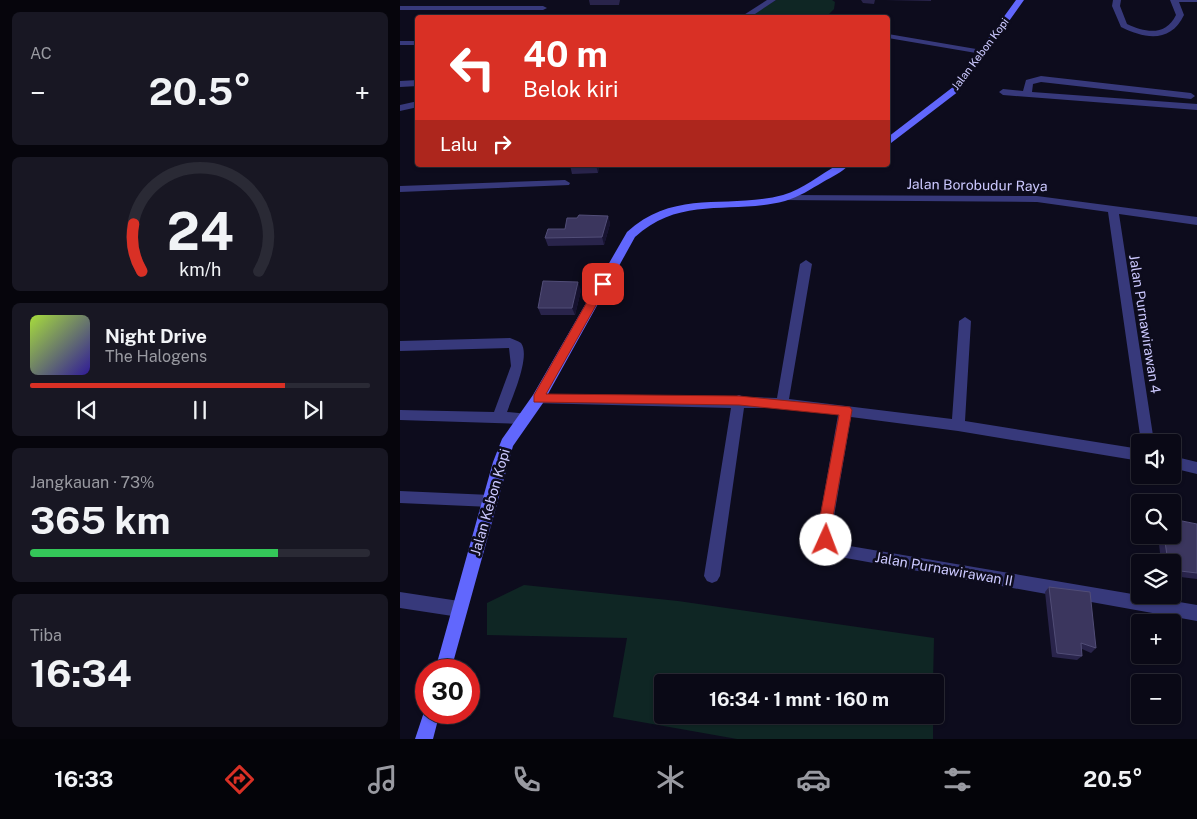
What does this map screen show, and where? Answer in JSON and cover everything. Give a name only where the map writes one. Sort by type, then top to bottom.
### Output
[{"type":"main road","name":"Jalan Kebon Kopi","points":[[890,139],[956,89],[1020,0]]},
{"type":"main road","name":"Jalan Kebon Kopi","points":[[446,659],[491,501],[500,462],[507,443],[538,398],[631,235],[640,224],[652,216],[672,210],[784,198],[840,167]]},
{"type":"main road","points":[[424,739],[428,724]]},
{"type":"street","points":[[541,15],[547,0]]},
{"type":"street","points":[[748,15],[772,0]]},
{"type":"street","points":[[1117,0],[1116,6],[1124,24],[1149,33],[1164,34],[1177,24],[1180,15],[1174,0],[1197,0]]},
{"type":"street","points":[[400,8],[543,8]]},
{"type":"street","points":[[890,36],[982,52]]},
{"type":"street","points":[[400,43],[415,43]]},
{"type":"street","points":[[1003,92],[1027,94],[1100,100],[1193,107],[1194,93],[1034,80],[1029,82],[1027,94]]},
{"type":"street","points":[[400,84],[415,83]]},
{"type":"street","points":[[1100,86],[1100,100]]},
{"type":"street","points":[[400,108],[415,105]]},
{"type":"street","points":[[400,189],[565,183]]},
{"type":"street","name":"Jalan Borobudur Raya","points":[[784,198],[1037,199],[1197,221]]},
{"type":"street","name":"Jalan Purnawirawan 4","points":[[1112,210],[1147,434]]},
{"type":"street","points":[[782,403],[806,264]]},
{"type":"street","points":[[958,426],[964,321]]},
{"type":"street","points":[[400,346],[510,343],[516,346],[519,354],[518,366],[499,417]]},
{"type":"street","points":[[538,398],[739,400],[782,403],[958,426],[1131,454]]},
{"type":"street","points":[[712,576],[739,400]]},
{"type":"street","name":"Jalan Purnawirawan II","points":[[846,410],[824,528],[826,540],[834,550],[1197,613]]},
{"type":"street","points":[[400,415],[524,418]]},
{"type":"street","points":[[1181,464],[1197,468]]},
{"type":"street","points":[[400,497],[491,501]]},
{"type":"street","points":[[400,600],[459,609]]},
{"type":"green space","points":[[776,0],[832,0],[835,2],[834,9],[829,14],[751,15]]},
{"type":"green space","points":[[524,585],[678,601],[934,638],[933,674],[654,674],[654,724],[933,724],[933,739],[737,739],[613,717],[627,638],[487,635],[487,603]]},
{"type":"building","points":[[579,215],[608,216],[602,237],[545,238],[548,229],[565,229],[567,218],[577,218]]},
{"type":"building","points":[[543,281],[578,282],[572,308],[538,308]]},
{"type":"building","points":[[1181,521],[1197,524],[1197,573],[1181,571],[1181,554],[1167,554],[1165,544],[1181,544]]},
{"type":"building","points":[[1049,587],[1090,592],[1096,648],[1081,643],[1082,656],[1057,653]]},
{"type":"route","points":[[603,284],[538,398],[739,400],[846,410],[824,528],[826,540]]}]
